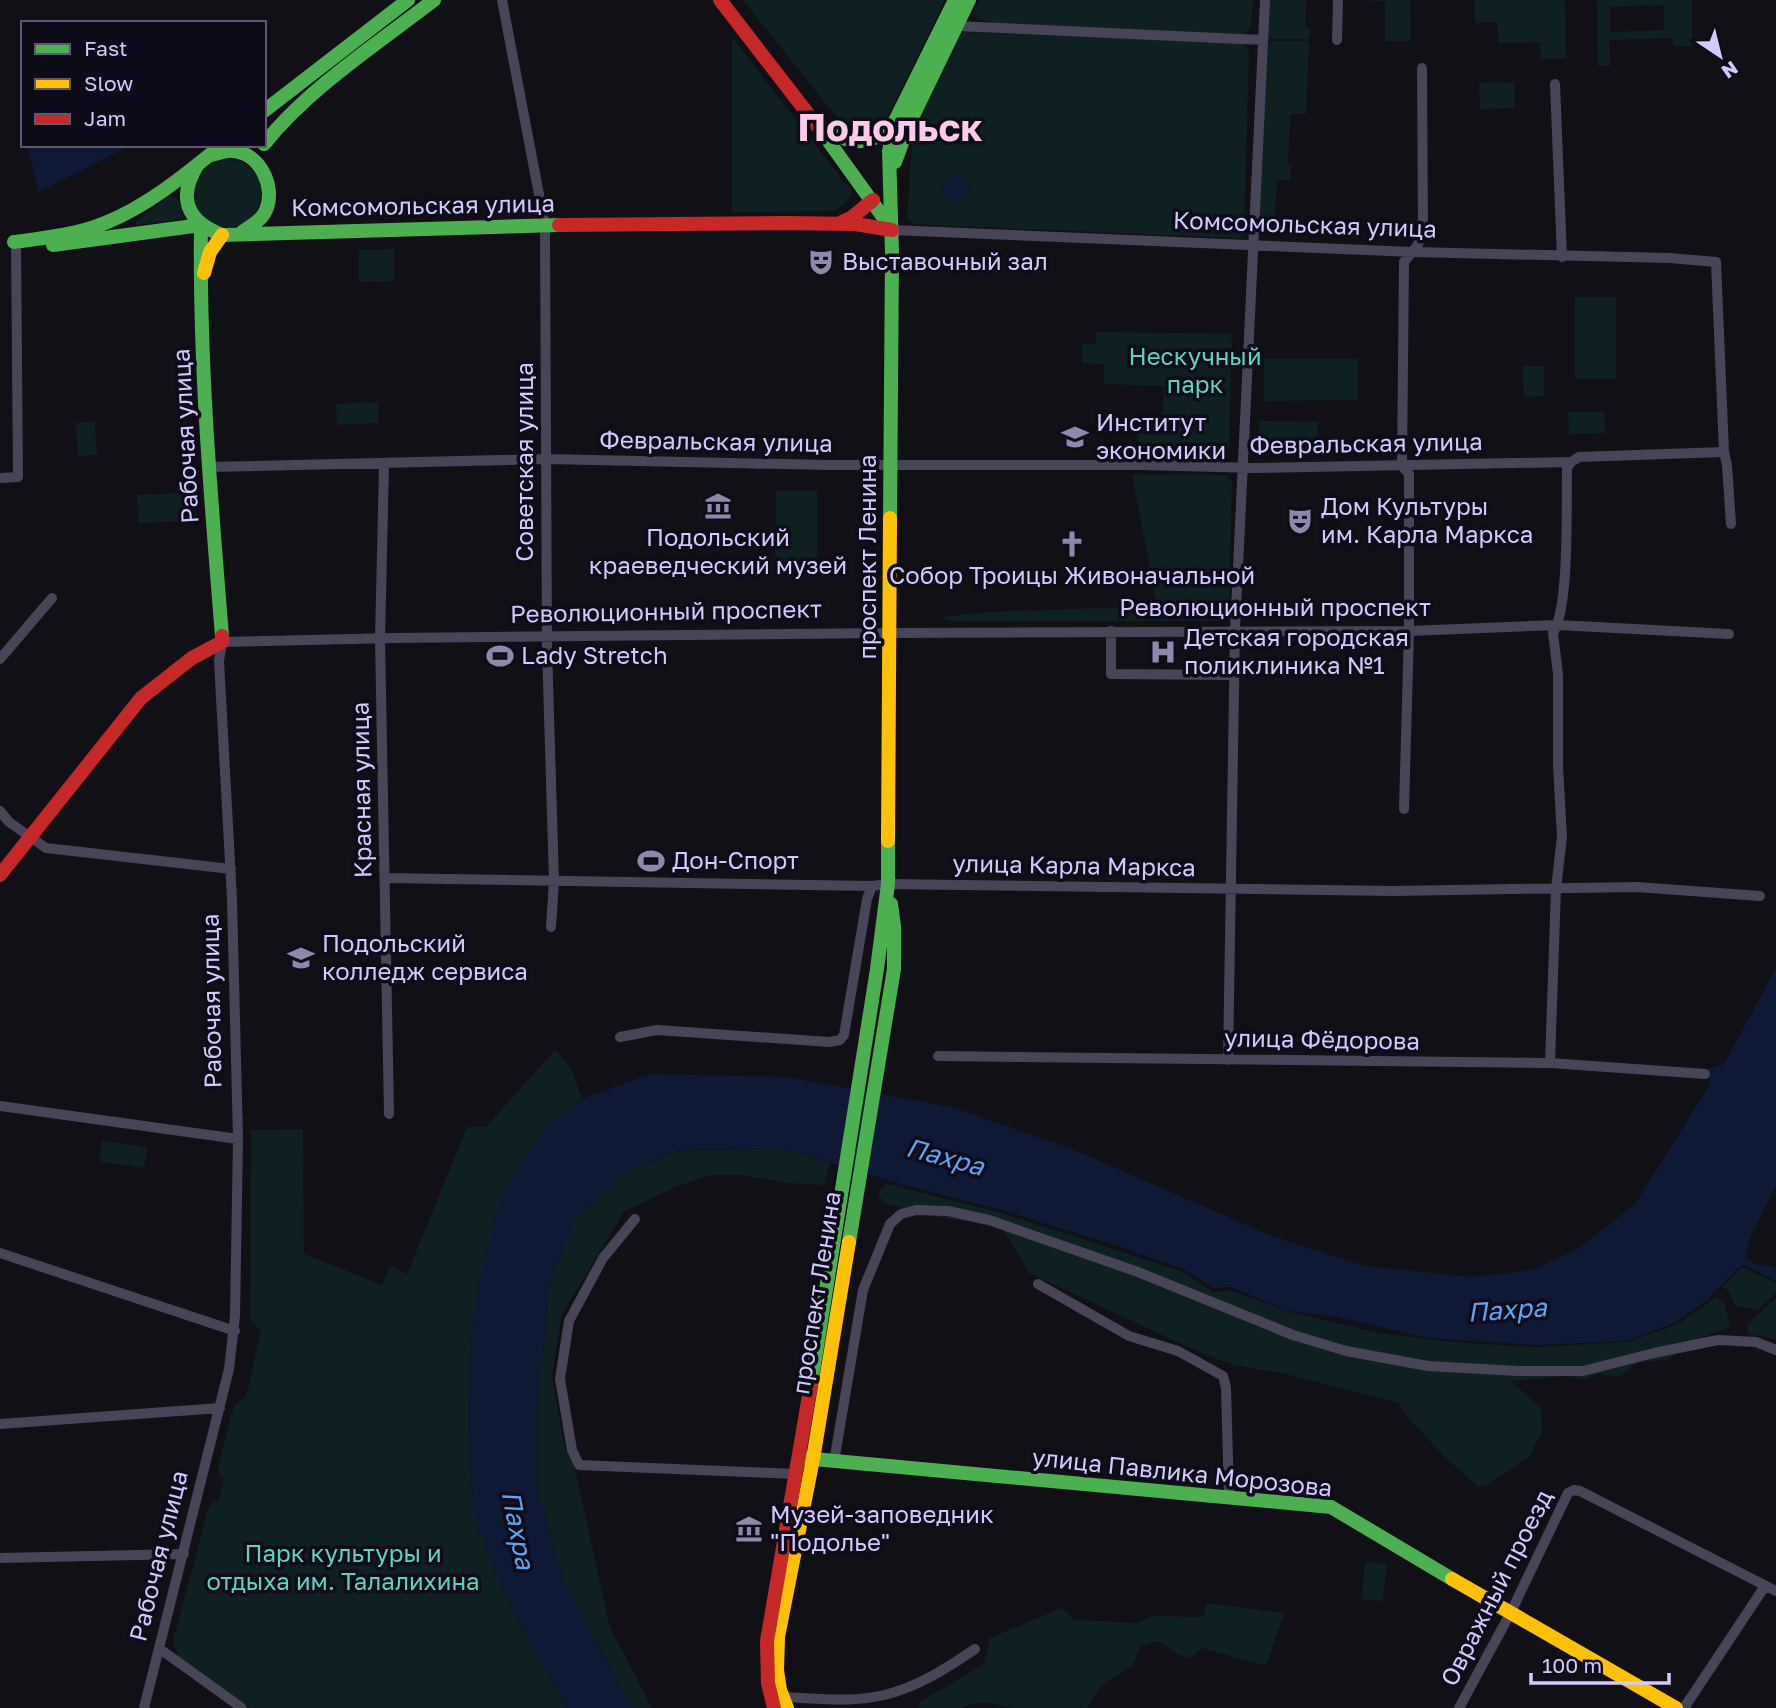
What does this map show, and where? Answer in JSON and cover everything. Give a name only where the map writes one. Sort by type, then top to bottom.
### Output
[{"type":"main road","points":[[266,109],[408,0]]},
{"type":"main road","points":[[266,142],[280,124],[321,88],[434,0]]},
{"type":"main road","points":[[720,0],[873,200],[892,230]]},
{"type":"main road","points":[[817,126],[841,140],[860,140],[882,135],[896,119],[955,0]]},
{"type":"main road","points":[[837,223],[851,218],[873,200],[891,174],[909,124],[969,0]]},
{"type":"main road","name":"проспект Ленина","points":[[781,1704],[769,1695],[766,1674],[767,1641],[796,1474],[806,1458],[822,1307],[877,969],[887,884],[892,230],[889,151],[896,119]]},
{"type":"main road","points":[[10,242],[71,233],[113,220],[219,147]]},
{"type":"main road","points":[[254,160],[263,147]]},
{"type":"main road","points":[[222,235],[201,225],[188,206],[186,195],[191,173],[204,159],[233,151],[254,160],[265,174],[270,191],[267,209],[257,224],[241,233]]},
{"type":"main road","name":"Комсомольская улица","points":[[222,235],[545,226],[837,223],[892,230]]},
{"type":"main road","points":[[10,242],[39,246],[79,243],[201,225]]},
{"type":"main road","name":"Рабочая улица","points":[[201,225],[200,284],[209,467],[222,642]]},
{"type":"main road","name":"Рабочая улица","points":[[200,284],[210,252],[222,235]]},
{"type":"main road","name":"Революционный проспект","points":[[0,875],[141,698],[192,658],[222,642]]},
{"type":"main road","name":"проспект Ленина","points":[[781,1704],[777,1670],[778,1637],[806,1458],[835,1316],[894,969],[894,926],[887,884]]},
{"type":"main road","name":"улица Павлика Морозова","points":[[806,1458],[1331,1507],[1510,1614],[1676,1708]]},
{"type":"street","name":"Советская улица","points":[[502,0],[545,226],[547,636],[554,881],[551,927]]},
{"type":"street","points":[[1228,1060],[1235,630],[1265,0]]},
{"type":"street","points":[[1336,40],[1338,0]]},
{"type":"street","points":[[956,26],[1263,40]]},
{"type":"street","points":[[1404,809],[1409,631],[1409,474],[1402,466],[1404,262],[1423,234],[1422,68]]},
{"type":"street","points":[[1555,84],[1562,257]]},
{"type":"street","name":"Комсомольская улица","points":[[892,230],[1413,252],[1670,258],[1716,262],[1724,452]]},
{"type":"street","points":[[1,478],[18,477],[10,242]]},
{"type":"street","points":[[1724,452],[1731,524]]},
{"type":"street","name":"Февральская улица","points":[[209,467],[384,465],[547,459],[828,465],[1142,465],[1243,468],[1571,462],[1579,457],[1724,452]]},
{"type":"street","points":[[1550,1063],[1556,888],[1562,837],[1558,765],[1558,674],[1553,633],[1558,625],[1563,599],[1567,468],[1571,462]]},
{"type":"street","name":"Красная улица","points":[[384,465],[380,639],[389,1114]]},
{"type":"street","points":[[0,659],[52,598]]},
{"type":"street","name":"Революционный проспект","points":[[222,642],[547,636],[1409,631],[1558,625],[1728,634]]},
{"type":"street","points":[[1111,631],[1111,674],[1235,675]]},
{"type":"street","name":"Рабочая улица","points":[[144,1708],[220,1408],[235,1331],[238,1139],[231,869],[219,662],[222,642]]},
{"type":"street","points":[[0,811],[9,822],[46,848],[231,869]]},
{"type":"street","name":"улица Карла Маркса","points":[[386,878],[1394,891],[1637,887],[1760,896]]},
{"type":"street","points":[[620,1037],[657,1030],[829,1042],[840,1040],[844,1035],[867,898],[872,886]]},
{"type":"street","name":"улица Фёдорова","points":[[938,1056],[1550,1063],[1705,1074]]},
{"type":"street","points":[[0,1106],[238,1139]]},
{"type":"street","points":[[834,1462],[863,1290],[890,1224],[901,1214],[916,1210],[948,1211],[989,1220],[1138,1272],[1293,1335],[1346,1351],[1428,1366],[1583,1371],[1718,1340],[1756,1342],[1776,1350]]},
{"type":"street","points":[[635,1219],[603,1258],[569,1321],[560,1380],[572,1450],[579,1465],[796,1474]]},
{"type":"street","points":[[0,1253],[235,1331]]},
{"type":"street","points":[[1038,1284],[1129,1336],[1178,1351],[1223,1376],[1226,1388],[1229,1496]]},
{"type":"street","points":[[0,1424],[220,1408]]},
{"type":"street","name":"Овражный проезд","points":[[1459,1708],[1510,1614],[1568,1493],[1574,1490],[1765,1586]]},
{"type":"street","points":[[0,1558],[184,1554]]},
{"type":"street","points":[[1684,1708],[1765,1586],[1776,1591]]},
{"type":"street","points":[[160,1649],[242,1708]]},
{"type":"street","points":[[781,1704],[882,1696],[909,1688],[948,1668],[975,1649]]},
{"type":"green space","points":[[743,0],[945,0],[882,128],[847,130]]},
{"type":"green space","points":[[980,0],[1253,0],[1251,25],[1245,34],[999,24],[976,18],[973,13]]},
{"type":"green space","points":[[1267,0],[1306,0],[1305,28],[1310,29],[1309,39],[1265,39]]},
{"type":"green space","points":[[1340,0],[1410,0],[1411,41],[1385,41],[1385,1]]},
{"type":"green space","points":[[1474,0],[1565,0],[1566,58],[1541,59],[1540,42],[1498,43],[1497,22],[1475,23]]},
{"type":"green space","points":[[1597,0],[1692,0],[1692,46],[1674,46],[1673,38],[1609,40],[1610,66],[1598,66]],"holes":[[[1664,5],[1664,30],[1610,32],[1610,7]]]},
{"type":"green space","points":[[960,32],[1243,43],[1249,52],[1244,235],[1239,238],[913,224],[907,219],[913,130]]},
{"type":"green space","points":[[732,37],[852,192],[846,202],[834,211],[732,212]]},
{"type":"green space","points":[[1266,41],[1309,41],[1306,114],[1290,114],[1290,180],[1277,180],[1274,230],[1258,230]]},
{"type":"green space","points":[[1514,82],[1515,108],[1480,109],[1479,83]]},
{"type":"green space","points":[[227,159],[240,162],[251,169],[258,180],[261,193],[258,206],[251,217],[240,224],[227,227],[214,224],[203,217],[196,206],[193,193],[196,180],[203,169],[214,162]]},
{"type":"green space","points":[[170,196],[177,198],[185,219],[136,225],[136,222]]},
{"type":"green space","points":[[394,249],[394,281],[359,282],[359,250]]},
{"type":"green space","points":[[1575,297],[1616,297],[1616,379],[1575,379]]},
{"type":"green space","name":"Нескучный парк","points":[[1097,332],[1232,334],[1229,448],[1223,454],[1138,452],[1138,433],[1162,433],[1164,386],[1104,384],[1104,364],[1082,363],[1082,344],[1096,344]]},
{"type":"green space","points":[[1264,359],[1358,359],[1358,400],[1264,401]]},
{"type":"green space","points":[[1523,366],[1544,366],[1544,396],[1524,397]]},
{"type":"green space","points":[[378,402],[378,423],[337,425],[336,404]]},
{"type":"green space","points":[[1568,412],[1604,412],[1605,433],[1569,434]]},
{"type":"green space","points":[[95,421],[97,455],[78,456],[76,423]]},
{"type":"green space","points":[[1259,421],[1318,422],[1317,454],[1259,453]]},
{"type":"green space","points":[[1132,474],[1226,475],[1232,482],[1229,615],[1222,621],[950,621],[940,617],[990,612],[1157,606]]},
{"type":"green space","points":[[776,491],[817,491],[817,564],[775,564]]},
{"type":"green space","points":[[189,493],[190,521],[138,523],[137,495]]},
{"type":"green space","name":"Парк культуры и отдыха им. Талалихина","points":[[555,1050],[571,1068],[582,1099],[546,1127],[473,1311],[468,1420],[474,1517],[519,1622],[567,1708],[251,1708],[178,1657],[173,1641],[208,1510],[213,1501],[218,1502],[224,1479],[220,1477],[218,1467],[234,1406],[246,1396],[261,1331],[250,1319],[251,1130],[303,1129],[304,1254],[382,1285],[390,1266],[407,1274],[467,1127],[486,1127]]},
{"type":"green space","points":[[102,1141],[147,1147],[144,1168],[99,1161]]},
{"type":"green space","points":[[783,1148],[830,1163],[824,1185],[786,1183],[742,1175],[710,1175],[676,1187],[624,1212],[562,1314],[552,1376],[564,1445],[575,1469],[610,1627],[652,1708],[633,1708],[565,1584],[537,1487],[538,1399],[551,1277],[577,1216],[630,1170],[680,1151]]},
{"type":"green space","points":[[887,1184],[999,1212],[1181,1271],[1213,1292],[1232,1291],[1290,1312],[1379,1333],[1450,1342],[1536,1347],[1628,1342],[1678,1324],[1717,1297],[1725,1305],[1730,1326],[1693,1343],[1669,1360],[1638,1362],[1616,1377],[1597,1374],[1585,1380],[1568,1376],[1511,1381],[1540,1407],[1543,1429],[1529,1457],[1485,1486],[1478,1487],[1444,1456],[1398,1403],[1286,1374],[1234,1365],[1199,1352],[1029,1273],[1002,1228],[928,1215],[885,1203],[878,1195]]},
{"type":"green space","points":[[1742,1267],[1776,1283],[1776,1293],[1757,1310],[1735,1306],[1729,1291],[1722,1287]]},
{"type":"green space","points":[[1776,1298],[1776,1339],[1748,1334],[1747,1325]]},
{"type":"green space","points":[[1365,1562],[1387,1564],[1383,1601],[1361,1599]]},
{"type":"green space","points":[[1206,1603],[1284,1613],[1266,1666],[1202,1648],[1190,1658],[1177,1654],[1159,1641],[1141,1645],[1133,1665],[1102,1685],[1086,1708],[1014,1708],[974,1703],[961,1708],[918,1708],[921,1701],[984,1664],[990,1638],[1062,1608],[1075,1620],[1139,1623],[1152,1616],[1204,1617]]},
{"type":"water","points":[[28,147],[127,147],[39,192]]},
{"type":"water","points":[[956,176],[965,180],[969,189],[965,198],[956,202],[947,198],[943,189],[947,180]]},
{"type":"water","name":"Пахра","points":[[1776,968],[1776,1186],[1749,1241],[1746,1258],[1756,1264],[1776,1267],[1776,1281],[1741,1265],[1705,1302],[1676,1322],[1628,1341],[1537,1345],[1426,1338],[1343,1318],[1289,1311],[1231,1287],[1214,1288],[1183,1269],[1121,1247],[783,1148],[681,1150],[630,1170],[577,1217],[551,1277],[538,1399],[537,1487],[565,1584],[633,1708],[567,1708],[495,1573],[474,1517],[468,1420],[473,1311],[499,1199],[546,1127],[582,1099],[650,1074],[786,1077],[952,1107],[1072,1149],[1272,1236],[1365,1266],[1471,1277],[1532,1270],[1579,1248],[1635,1204],[1709,1086],[1707,1069],[1724,1064]]},
{"type":"traffic: fast","points":[[266,109],[408,0]]},
{"type":"traffic: fast","points":[[266,142],[323,85],[434,0]]},
{"type":"traffic: fast","points":[[890,518],[892,253],[889,151],[896,119],[955,0]]},
{"type":"traffic: fast","points":[[895,162],[909,124],[969,0]]},
{"type":"traffic: fast","points":[[823,129],[843,138],[862,141],[879,136],[895,121]]},
{"type":"traffic: fast","points":[[822,132],[891,228]]},
{"type":"traffic: fast","points":[[14,242],[83,230],[121,216],[166,188],[220,147]]},
{"type":"traffic: fast","points":[[211,155],[230,151],[243,153],[258,164],[267,182],[269,201],[266,210],[259,220],[242,232]]},
{"type":"traffic: fast","points":[[198,164],[188,187],[189,207],[200,223],[222,235],[559,225]]},
{"type":"traffic: fast","points":[[53,245],[201,225]]},
{"type":"traffic: fast","points":[[201,225],[204,379],[222,636]]},
{"type":"traffic: fast","points":[[811,1384],[877,969],[888,884],[888,841]]},
{"type":"traffic: fast","points":[[849,1242],[894,969],[891,904]]},
{"type":"traffic: fast","points":[[803,1458],[1331,1507],[1452,1579]]},
{"type":"traffic: slow","points":[[204,273],[210,252],[222,235]]},
{"type":"traffic: slow","points":[[888,841],[890,518]]},
{"type":"traffic: slow","points":[[787,1708],[780,1690],[777,1670],[778,1637],[813,1459],[849,1242]]},
{"type":"traffic: slow","points":[[1452,1579],[1676,1708]]},
{"type":"traffic: jam","points":[[720,0],[822,132]]},
{"type":"traffic: jam","points":[[842,222],[873,200]]},
{"type":"traffic: jam","points":[[559,225],[855,224],[892,230]]},
{"type":"traffic: jam","points":[[0,875],[141,698],[192,658],[222,642],[222,636]]},
{"type":"traffic: jam","points":[[774,1708],[768,1683],[767,1641],[811,1384]]},
{"type":"place","name":"Выставочный зал","points":[[821,262]]},
{"type":"place","name":"Институт экономики","points":[[1075,437]]},
{"type":"place","name":"Подольский краеведческий музей","points":[[718,506]]},
{"type":"place","name":"Дом Культуры им. Карла Маркса","points":[[1300,521]]},
{"type":"place","name":"Собор Троицы Живоначальной","points":[[1072,544]]},
{"type":"place","name":"Детская городская поликлиника №1","points":[[1163,652]]},
{"type":"place","name":"Lady Stretch","points":[[500,656]]},
{"type":"place","name":"Дон-Спорт","points":[[651,861]]},
{"type":"place","name":"Подольский колледж сервиса","points":[[301,958]]},
{"type":"place","name":"Музей-заповедник \"Подолье\"","points":[[749,1529]]},
{"type":"district","name":"Подольск","points":[[890,128]]}]
